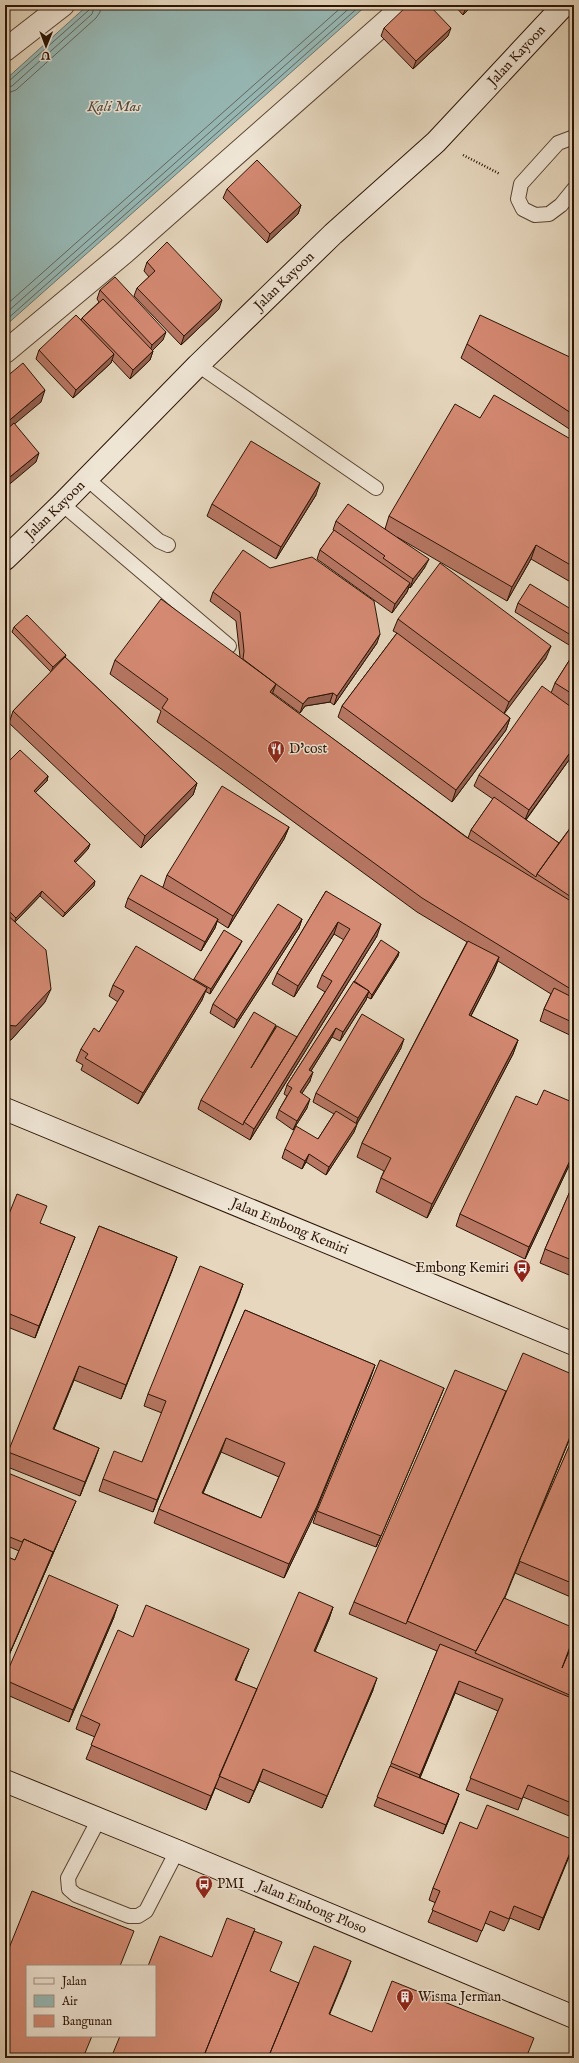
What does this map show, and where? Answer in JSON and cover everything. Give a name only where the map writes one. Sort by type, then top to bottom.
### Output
[{"type":"street","points":[[5,50],[63,5]]},
{"type":"street","points":[[5,352],[131,247],[405,5]]},
{"type":"street","name":"Jalan Kayoon","points":[[5,559],[62,504],[198,365],[333,234],[436,142],[564,5]]},
{"type":"street","name":"Jalan Embong Kemiri","points":[[5,1109],[574,1344]]},
{"type":"street","name":"Jalan Embong Ploso","points":[[5,1781],[99,1818],[574,2017]]},
{"type":"lane","points":[[574,137],[558,143],[521,184],[518,199],[523,209],[535,215],[549,214],[562,205],[574,189]]},
{"type":"lane","points":[[198,365],[376,488]]},
{"type":"lane","points":[[86,478],[159,541],[168,545]]},
{"type":"lane","points":[[62,504],[229,646]]},
{"type":"lane","points":[[99,1818],[68,1878],[69,1889],[76,1895],[128,1916],[138,1916],[146,1911],[177,1851]]},
{"type":"path","points":[[436,142],[521,184]]},
{"type":"water","name":"Kali Mas","points":[[88,5],[367,5],[5,326],[5,80]]},
{"type":"building","points":[[408,5],[429,5],[451,28],[416,61],[384,28]]},
{"type":"building","points":[[460,5],[470,5],[465,10]]},
{"type":"building","points":[[257,160],[301,205],[270,234],[227,189]]},
{"type":"building","points":[[167,242],[222,300],[184,336],[137,288],[155,271],[147,262]]},
{"type":"building","points":[[115,277],[166,332],[152,345],[100,290]]},
{"type":"building","points":[[103,299],[153,351],[133,370],[82,318]]},
{"type":"building","points":[[76,315],[114,354],[76,390],[39,350]]},
{"type":"building","points":[[480,315],[574,359],[574,415],[467,344]]},
{"type":"building","points":[[23,363],[45,390],[5,424],[5,378]]},
{"type":"building","points":[[494,395],[574,441],[574,567],[536,545],[512,587],[389,516],[455,404],[480,418]]},
{"type":"building","points":[[14,423],[39,453],[5,481],[5,431]]},
{"type":"building","points":[[251,441],[320,483],[281,547],[212,504]]},
{"type":"building","points":[[348,504],[429,559],[413,579],[383,558],[385,556],[336,521]]},
{"type":"building","points":[[334,530],[410,583],[395,604],[320,550]]},
{"type":"building","points":[[243,550],[270,568],[312,557],[374,601],[380,634],[337,696],[333,693],[308,698],[303,704],[243,659],[244,651],[240,612],[213,592]]},
{"type":"building","points":[[440,563],[551,646],[509,702],[398,619]]},
{"type":"building","points":[[530,584],[574,611],[574,637],[518,603]]},
{"type":"building","points":[[161,599],[276,684],[270,692],[466,837],[574,903],[574,991],[422,898],[162,708],[168,699],[115,660]]},
{"type":"building","points":[[27,615],[66,655],[53,667],[14,627]]},
{"type":"building","points":[[397,633],[510,718],[456,790],[342,706]]},
{"type":"building","points":[[574,653],[574,695],[555,683]]},
{"type":"building","points":[[65,657],[197,783],[145,836],[13,711]]},
{"type":"building","points":[[542,686],[574,709],[574,747],[529,810],[479,775]]},
{"type":"building","points":[[20,750],[48,776],[34,791],[90,844],[74,861],[95,881],[65,913],[42,891],[16,918],[5,907],[5,765]]},
{"type":"building","points":[[222,786],[289,827],[233,916],[167,875]]},
{"type":"building","points":[[494,797],[559,843],[536,877],[471,830]]},
{"type":"building","points":[[574,823],[574,899],[537,874]]},
{"type":"building","points":[[141,875],[218,919],[205,942],[128,898]]},
{"type":"building","points":[[326,891],[381,924],[254,1129],[244,1122],[332,981],[322,975],[350,929],[338,922],[298,986],[277,973]]},
{"type":"building","points":[[278,904],[302,919],[237,1020],[213,1004]]},
{"type":"building","points":[[5,913],[46,950],[51,989],[16,1026],[5,1025]]},
{"type":"building","points":[[224,930],[242,941],[211,989],[194,979]]},
{"type":"building","points":[[381,940],[399,952],[372,995],[369,991],[354,982]]},
{"type":"building","points":[[468,941],[499,957],[469,1015],[518,1040],[432,1204],[381,1178],[391,1158],[362,1143]]},
{"type":"building","points":[[136,946],[207,988],[143,1093],[85,1058],[88,1054],[81,1049],[94,1028],[99,1032],[124,991],[113,985]]},
{"type":"building","points":[[354,981],[369,991],[343,1032],[336,1028],[309,1070],[313,1072],[300,1092],[310,1099],[297,1121],[279,1110],[292,1088],[287,1085]]},
{"type":"building","points":[[554,988],[574,998],[574,1023],[544,1009]]},
{"type":"building","points":[[254,1012],[276,1025],[251,1068],[277,1026],[297,1037],[243,1125],[201,1100]]},
{"type":"building","points":[[362,1014],[404,1039],[358,1118],[316,1093]]},
{"type":"building","points":[[544,1090],[572,1102],[574,1098],[574,1152],[529,1247],[460,1214],[516,1096],[537,1105]]},
{"type":"building","points":[[336,1111],[357,1124],[329,1167],[309,1154],[305,1161],[285,1149],[296,1126],[318,1139]]},
{"type":"building","points":[[574,1182],[574,1261],[545,1249]]},
{"type":"building","points":[[17,1194],[47,1206],[40,1223],[75,1237],[39,1326],[5,1312],[8,1300],[5,1299],[5,1224]]},
{"type":"building","points":[[99,1226],[177,1257],[126,1385],[79,1366],[53,1429],[99,1448],[85,1482],[8,1452]]},
{"type":"building","points":[[200,1266],[243,1284],[157,1500],[103,1479],[114,1451],[142,1462],[166,1401],[148,1394]]},
{"type":"building","points":[[245,1310],[375,1365],[317,1506],[289,1564],[159,1509]],"holes":[[[226,1438],[285,1463],[261,1518],[202,1493]]]},
{"type":"building","points":[[523,1353],[574,1375],[574,1427],[505,1596],[476,1651],[407,1621]]},
{"type":"building","points":[[380,1360],[444,1388],[381,1536],[317,1511]]},
{"type":"building","points":[[455,1370],[506,1391],[406,1624],[354,1602]]},
{"type":"building","points":[[574,1435],[574,1584],[519,1561]]},
{"type":"building","points":[[8,1473],[76,1501],[52,1555],[53,1552],[24,1539],[22,1542],[5,1535],[5,1481]]},
{"type":"building","points":[[24,1539],[53,1552],[11,1650],[5,1648],[5,1556],[15,1560]]},
{"type":"building","points":[[49,1575],[118,1605],[73,1710],[5,1680]]},
{"type":"building","points":[[299,1592],[333,1607],[314,1651],[377,1678],[327,1796],[263,1769],[254,1791],[219,1776]]},
{"type":"building","points":[[504,1598],[574,1628],[574,1636],[562,1668],[574,1640],[574,1697],[475,1653]]},
{"type":"building","points":[[146,1605],[249,1649],[235,1680],[257,1689],[211,1796],[91,1745],[100,1724],[81,1715],[118,1630],[133,1637]]},
{"type":"building","points":[[440,1644],[574,1699],[574,1804],[528,1785],[522,1799],[470,1778],[503,1699],[459,1681],[420,1775],[391,1763]]},
{"type":"building","points":[[390,1766],[459,1794],[446,1825],[377,1797]]},
{"type":"building","points":[[487,1805],[574,1840],[543,1918],[514,1906],[509,1919],[490,1911],[482,1931],[432,1910],[440,1891],[433,1888],[460,1822],[477,1829]]},
{"type":"building","points":[[32,1891],[134,1931],[120,1965],[26,1965],[26,2037],[92,2037],[85,2053],[99,2058],[5,2058],[5,1958]]},
{"type":"building","points":[[227,1918],[255,1929],[203,2058],[111,2058],[120,2037],[156,2037],[156,1965],[148,1965],[160,1936],[212,1957]]},
{"type":"building","points":[[254,1931],[282,1942],[270,1971],[299,1983],[268,2058],[203,2058]]},
{"type":"building","name":"Wisma Jerman","points":[[314,1946],[351,1961],[329,2014],[372,2032],[392,1981],[534,2038],[526,2058],[268,2058]]},
{"type":"place","name":"D'cost","points":[[276,764]]},
{"type":"place","name":"Embong Kemiri","points":[[522,1283]]},
{"type":"place","name":"PMI","points":[[204,1899]]},
{"type":"place","name":"Wisma Jerman","points":[[405,2012]]}]
